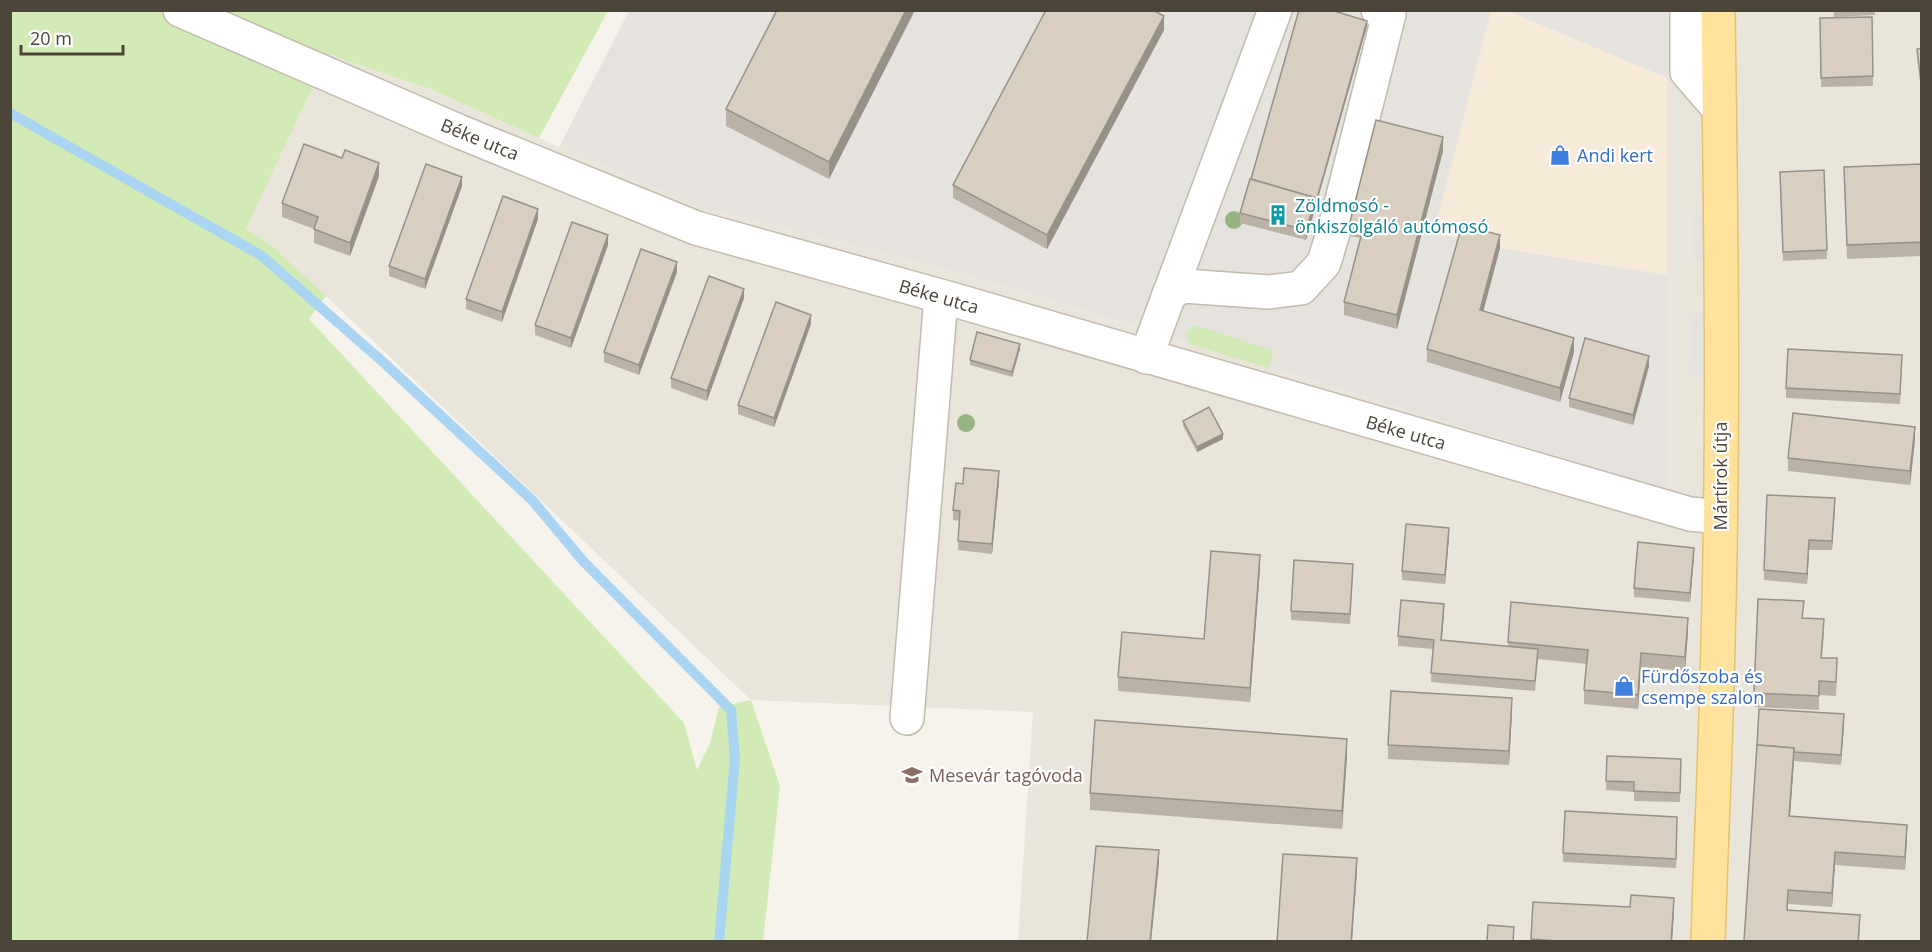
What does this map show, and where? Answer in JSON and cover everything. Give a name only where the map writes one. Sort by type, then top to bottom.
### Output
[{"type":"main road","name":"Mártírok útja","points":[[1708,942],[1720,517],[1721,313],[1718,10]]},
{"type":"street","name":"Béke utca","points":[[180,10],[458,131],[696,228],[1690,514],[1720,517]]},
{"type":"street","points":[[1146,357],[1275,10]]},
{"type":"street","points":[[1169,294],[1183,286],[1269,292],[1301,288],[1324,263],[1389,14],[1378,10]]},
{"type":"street","points":[[1687,10],[1687,72],[1719,110]]},
{"type":"street","points":[[907,718],[941,297]]},
{"type":"shaded area","points":[[629,11],[1491,11],[1434,232],[1500,248],[1667,275],[1667,490],[957,272],[700,207],[559,147]]},
{"type":"shaded area","name":"Andi kert","points":[[1491,11],[1508,11],[1667,78],[1667,275],[1500,248],[1433,232]]},
{"type":"shaded area","points":[[1508,11],[1667,11],[1667,78]]},
{"type":"shaded area","points":[[1667,11],[1921,11],[1921,941],[1018,941],[1033,712],[751,700],[326,296],[269,243],[246,229],[328,53],[433,90],[700,207],[957,272],[1666,490]]},
{"type":"shaded area","points":[[1244,19],[1261,26],[1173,263],[1152,256]]},
{"type":"shaded area","points":[[1693,214],[1720,214],[1721,261],[1693,261]]},
{"type":"shaded area","points":[[1691,313],[1721,313],[1721,376],[1690,376]]},
{"type":"green space","points":[[10,11],[608,11],[539,138],[433,90],[328,54],[246,229],[269,243],[326,296],[309,319],[684,723],[697,770],[710,743],[719,707],[751,700],[780,786],[763,941],[11,941]]},
{"type":"green space","points":[[1195,325],[1274,351],[1268,368],[1189,344],[1186,332]]},
{"type":"building","points":[[777,10],[906,10],[829,162],[726,109]]},
{"type":"building","points":[[1046,10],[1153,10],[1164,16],[1047,235],[953,185]]},
{"type":"building","points":[[1299,10],[1331,10],[1367,21],[1316,202],[1316,198],[1251,179]]},
{"type":"building","points":[[1872,17],[1873,76],[1821,78],[1820,18]]},
{"type":"building","points":[[1922,48],[1922,89],[1917,49]]},
{"type":"building","points":[[1376,120],[1443,137],[1397,315],[1344,302],[1364,225],[1350,222]]},
{"type":"building","points":[[304,144],[342,158],[345,150],[379,163],[350,243],[314,229],[318,217],[282,203]]},
{"type":"building","points":[[426,164],[462,177],[425,279],[389,266]]},
{"type":"building","points":[[1922,164],[1922,242],[1847,245],[1844,167]]},
{"type":"building","points":[[1824,170],[1827,250],[1783,252],[1780,172]]},
{"type":"building","name":"Zöldmosó - önkiszolgáló autómosó","points":[[1250,179],[1316,198],[1306,230],[1240,213]]},
{"type":"building","points":[[503,196],[538,209],[502,312],[466,299]]},
{"type":"building","points":[[572,222],[608,235],[571,338],[535,325]]},
{"type":"building","points":[[1462,225],[1500,235],[1480,310],[1574,338],[1560,388],[1427,349]]},
{"type":"building","points":[[641,249],[677,262],[639,365],[604,352]]},
{"type":"building","points":[[709,276],[744,289],[707,391],[671,378]]},
{"type":"building","points":[[776,302],[811,315],[774,418],[738,405]]},
{"type":"building","points":[[977,332],[1020,344],[1012,372],[970,360]]},
{"type":"building","points":[[1585,338],[1649,356],[1633,415],[1569,398]]},
{"type":"building","points":[[1788,349],[1902,355],[1900,394],[1786,388]]},
{"type":"building","points":[[1209,407],[1223,434],[1197,447],[1183,421]]},
{"type":"building","points":[[1793,413],[1915,427],[1910,471],[1788,458]]},
{"type":"building","points":[[964,468],[999,471],[992,544],[958,541],[960,511],[953,510],[956,483],[963,484]]},
{"type":"building","points":[[1767,495],[1835,498],[1832,541],[1809,540],[1807,574],[1764,570]]},
{"type":"building","points":[[1406,524],[1449,528],[1445,575],[1402,571]]},
{"type":"building","points":[[1638,542],[1694,548],[1690,593],[1634,588]]},
{"type":"building","points":[[1211,551],[1260,555],[1250,688],[1118,677],[1122,632],[1204,639]]},
{"type":"building","points":[[1294,560],[1353,564],[1350,614],[1291,611]]},
{"type":"building","points":[[1758,599],[1804,601],[1802,618],[1824,619],[1821,658],[1837,658],[1836,682],[1819,681],[1819,696],[1754,693]]},
{"type":"building","points":[[1401,600],[1444,604],[1441,640],[1538,649],[1535,681],[1431,673],[1434,640],[1398,636]]},
{"type":"building","points":[[1511,602],[1688,618],[1685,657],[1641,653],[1638,695],[1584,690],[1588,650],[1508,642]]},
{"type":"building","points":[[1391,691],[1512,698],[1509,751],[1388,745]]},
{"type":"building","points":[[1759,709],[1844,714],[1841,755],[1794,752],[1794,748],[1757,745]]},
{"type":"building","points":[[1095,720],[1347,739],[1342,811],[1090,793]]},
{"type":"building","points":[[1757,745],[1794,748],[1789,816],[1907,825],[1905,857],[1835,852],[1832,893],[1788,890],[1787,910],[1860,915],[1858,942],[1744,941]]},
{"type":"building","points":[[1607,756],[1681,759],[1680,793],[1634,791],[1634,782],[1606,781]]},
{"type":"building","points":[[1565,811],[1677,817],[1676,859],[1563,853]]},
{"type":"building","points":[[1096,846],[1159,850],[1150,942],[1087,942]]},
{"type":"building","points":[[1283,854],[1357,858],[1351,942],[1277,942]]},
{"type":"building","points":[[1631,895],[1674,898],[1671,942],[1571,942],[1531,939],[1533,902],[1630,907]]},
{"type":"building","points":[[1488,925],[1514,927],[1513,942],[1487,942]]},
{"type":"waterway","points":[[10,113],[262,256],[383,362],[532,500],[583,561],[731,710],[735,758],[719,942]]},
{"type":"place","name":"Andi kert","points":[[1560,155]]},
{"type":"place","name":"Zöldmosó - önkiszolgáló autómosó","points":[[1278,215]]},
{"type":"place","name":"Fürdőszoba és csempe szalon","points":[[1624,686]]},
{"type":"place","name":"Mesevár tagóvoda","points":[[912,775]]}]
